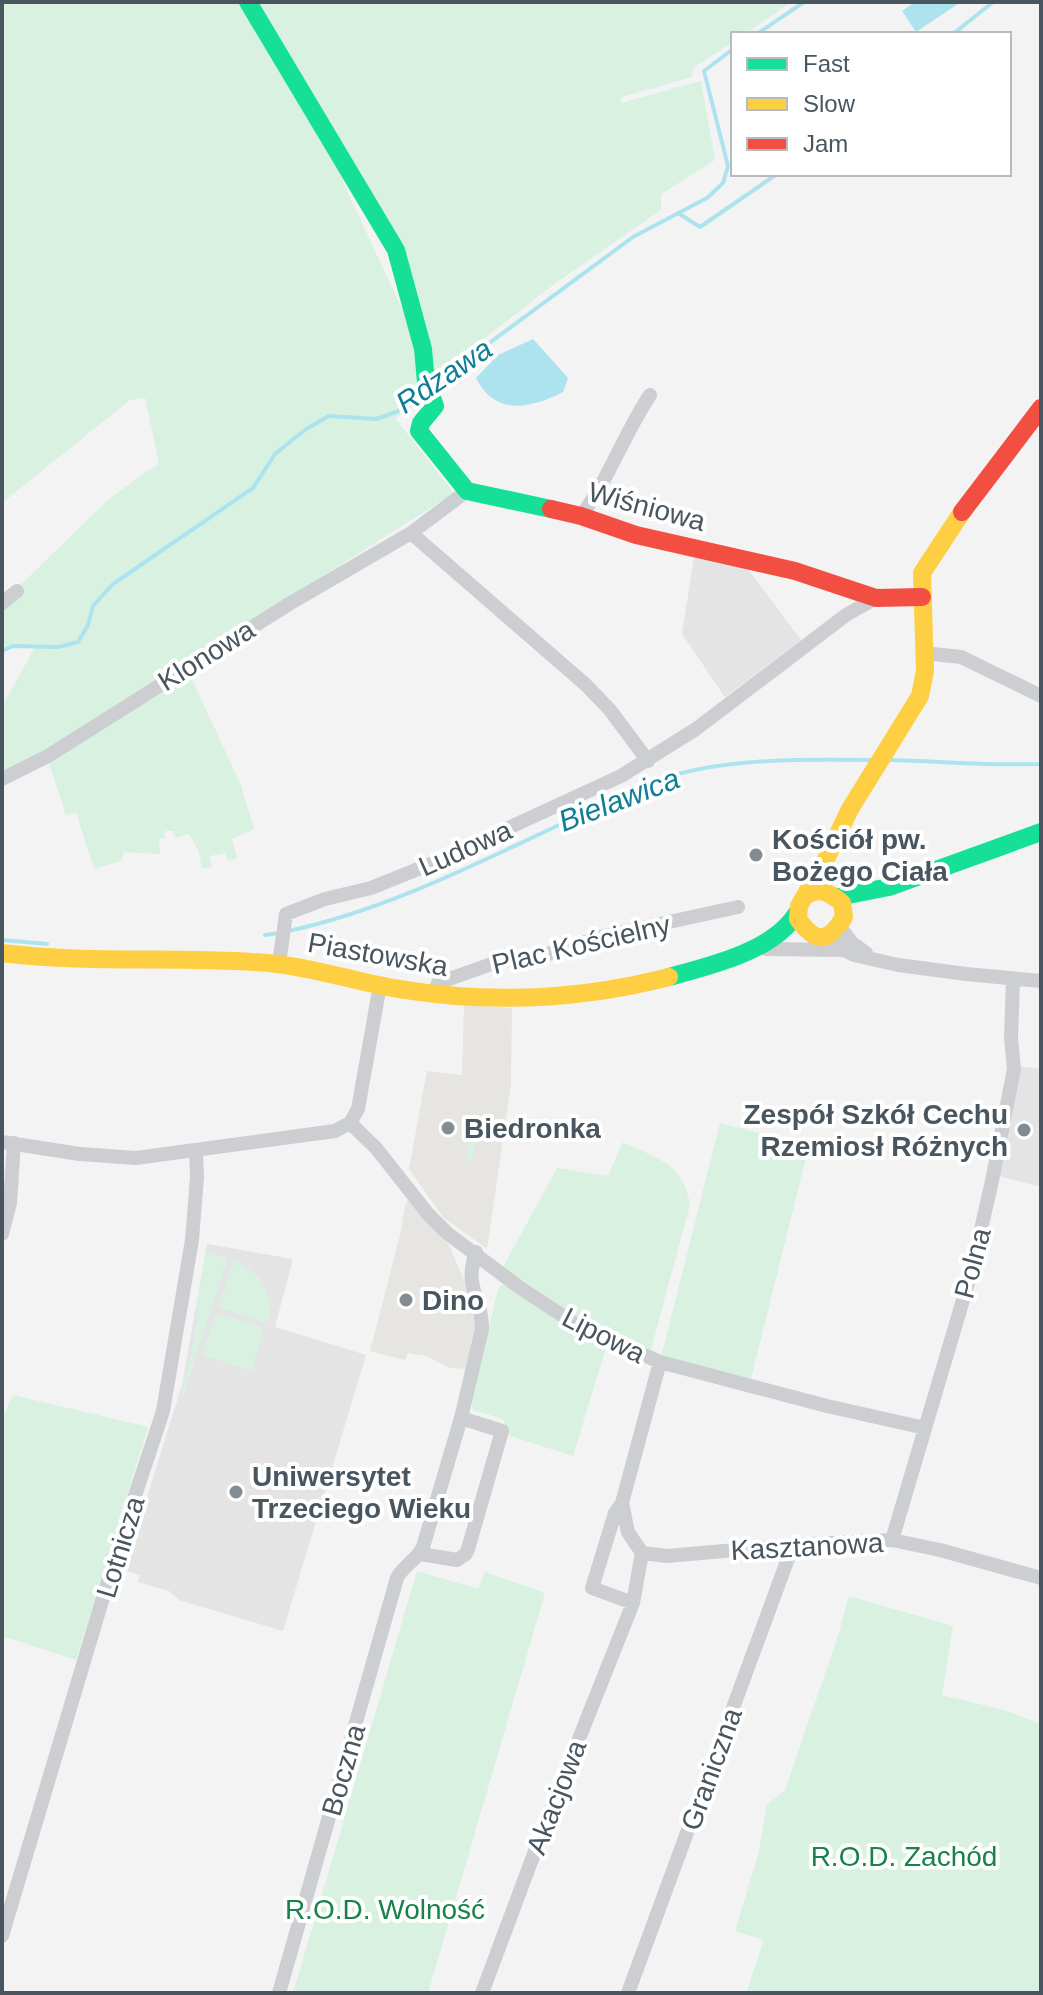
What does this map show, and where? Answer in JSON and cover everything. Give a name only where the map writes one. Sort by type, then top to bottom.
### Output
[{"type":"street","points":[[248,2],[396,250],[423,349],[431,393],[432,411],[421,423],[420,436],[467,491]]},
{"type":"street","points":[[581,516],[599,492],[631,423],[650,395]]},
{"type":"street","points":[[872,958],[830,929],[800,925],[797,913],[868,777],[920,696],[924,685],[922,573],[927,561],[1041,408]]},
{"type":"street","name":"Wiśniowa","points":[[467,491],[581,516],[636,535],[795,571],[876,598],[922,597]]},
{"type":"street","name":"Klonowa","points":[[2,779],[48,756],[289,604],[411,533],[467,491]]},
{"type":"street","points":[[411,533],[586,685],[610,710],[648,761]]},
{"type":"street","points":[[2,603],[17,591]]},
{"type":"street","name":"Ludowa","points":[[279,964],[286,914],[325,899],[371,888],[589,793],[648,761],[696,729],[846,615],[876,598]]},
{"type":"street","points":[[924,653],[961,657],[1041,696]]},
{"type":"street","points":[[807,895],[820,890],[836,896],[889,887],[1041,832]]},
{"type":"street","points":[[826,859],[826,872],[844,910],[830,929]]},
{"type":"street","name":"Piastowska","points":[[2,953],[69,961],[279,964],[434,994],[502,1000],[582,994],[652,981],[766,949],[830,929],[889,887]]},
{"type":"street","name":"Plac Kościelny","points":[[434,994],[438,983],[497,962],[548,954],[600,937],[738,907]]},
{"type":"street","name":"Piastowska","points":[[739,955],[782,932],[793,923],[797,913]]},
{"type":"street","points":[[830,929],[844,950],[872,958],[931,970],[1041,981]]},
{"type":"street","name":"Piastowska","points":[[766,949],[844,950]]},
{"type":"street","name":"Polna","points":[[892,1540],[971,1273],[1003,1129],[1014,1069],[1011,1038],[1013,980]]},
{"type":"street","points":[[2,1234],[10,1203],[8,1143],[80,1154],[136,1158],[326,1133],[350,1123],[358,1109],[380,985]]},
{"type":"street","name":"Lipowa","points":[[350,1123],[399,1173],[428,1214],[447,1233],[519,1287],[580,1327],[660,1362],[925,1428]]},
{"type":"street","name":"Lotnicza","points":[[2,1936],[119,1544],[163,1411],[192,1240],[196,1150]]},
{"type":"street","name":"Boczna","points":[[279,1993],[397,1578],[403,1568],[420,1554],[461,1418],[482,1329],[481,1315],[470,1283],[470,1269],[476,1252]]},
{"type":"street","points":[[633,1603],[592,1588],[615,1513],[622,1503],[660,1362]]},
{"type":"street","points":[[420,1554],[457,1560],[468,1549],[502,1431],[461,1418]]},
{"type":"street","points":[[622,1503],[628,1532],[642,1553]]},
{"type":"street","name":"Kasztanowa","points":[[642,1553],[667,1556],[892,1540],[966,1556],[1041,1578]]},
{"type":"street","name":"Graniczna","points":[[628,1993],[793,1545]]},
{"type":"street","name":"Akacjowa","points":[[482,1993],[633,1603],[642,1553]]},
{"type":"shaded area","points":[[694,557],[745,565],[801,640],[725,697],[682,634]]},
{"type":"shaded area","points":[[464,1005],[512,1008],[511,1084],[487,1249],[443,1217],[409,1169],[427,1071],[462,1075]]},
{"type":"shaded area","name":"Zespół Szkół Cechu Rzemiosł Różnych","points":[[1021,1066],[1041,1069],[1041,1187],[999,1176]]},
{"type":"shaded area","points":[[409,1199],[448,1243],[478,1312],[469,1369],[450,1368],[426,1356],[408,1353],[405,1360],[370,1351]]},
{"type":"shaded area","name":"Uniwersytet Trzeciego Wieku","points":[[207,1244],[293,1259],[275,1327],[366,1355],[283,1631],[179,1600],[169,1591],[138,1582],[140,1575],[124,1570],[182,1385]]},
{"type":"green space","points":[[2,2],[791,2],[748,32],[731,32],[731,43],[693,68],[692,77],[621,97],[621,103],[701,81],[715,160],[661,194],[661,210],[553,285],[432,379],[400,261],[353,176],[342,180],[410,326],[423,402],[395,418],[454,493],[2,779],[2,707],[35,647],[13,646],[2,651],[2,603],[109,499],[159,463],[145,398],[130,400],[2,503]]},
{"type":"green space","points":[[189,673],[241,785],[254,829],[232,839],[237,858],[228,861],[225,853],[210,856],[212,867],[202,869],[199,852],[189,834],[175,838],[173,831],[165,831],[165,838],[159,839],[160,854],[124,852],[121,861],[94,869],[76,812],[66,815],[49,764]]},
{"type":"green space","points":[[474,1117],[480,1118],[472,1161],[466,1160]]},
{"type":"green space","points":[[720,1123],[809,1146],[751,1379],[661,1357]]},
{"type":"green space","points":[[623,1142],[657,1158],[675,1171],[687,1191],[690,1205],[650,1353],[587,1324],[503,1267],[557,1168],[608,1176]]},
{"type":"green space","points":[[211,1252],[227,1261],[182,1399],[195,1336],[196,1305],[206,1253]]},
{"type":"green space","points":[[234,1261],[252,1271],[267,1291],[270,1309],[269,1320],[265,1323],[218,1307]]},
{"type":"green space","points":[[503,1284],[606,1348],[573,1456],[510,1436],[503,1419],[473,1410],[471,1402],[498,1289]]},
{"type":"green space","points":[[216,1313],[264,1327],[250,1371],[202,1355]]},
{"type":"green space","points":[[13,1395],[148,1427],[76,1660],[2,1636],[2,1420]]},
{"type":"green space","name":"R.O.D. Wolność","points":[[417,1571],[478,1589],[485,1572],[545,1593],[428,1993],[293,1993]]},
{"type":"green space","name":"R.O.D. Zachód","points":[[849,1596],[953,1626],[942,1695],[1007,1711],[1041,1724],[1041,1993],[746,1993],[764,1940],[735,1931],[758,1855],[767,1805],[785,1790]]},
{"type":"water","points":[[915,2],[961,2],[916,32],[902,11]]},
{"type":"water","points":[[533,339],[568,378],[563,392],[527,405],[515,406],[493,399],[476,378],[498,355]]},
{"type":"waterway","points":[[760,32],[804,2]]},
{"type":"waterway","name":"Rdzawa","points":[[956,32],[993,2]]},
{"type":"waterway","name":"Rdzawa","points":[[436,388],[480,350],[633,237],[707,198],[723,183],[728,166],[704,71],[731,51]]},
{"type":"waterway","name":"Rdzawa","points":[[678,213],[700,227],[774,176]]},
{"type":"waterway","name":"Rdzawa","points":[[2,651],[13,646],[58,647],[78,642],[88,625],[93,606],[113,584],[253,488],[275,454],[306,429],[329,416],[376,419],[426,396]]},
{"type":"waterway","name":"Bielawica","points":[[288,931],[403,895],[626,794],[688,771],[740,763],[871,760]]},
{"type":"waterway","name":"Bielawica","points":[[888,760],[1041,764]]},
{"type":"waterway","name":"Bielawica","points":[[265,935],[279,933]]},
{"type":"waterway","name":"Bielawica","points":[[2,940],[47,944]]},
{"type":"traffic: fast","points":[[248,2],[396,250],[423,349],[426,382],[435,406],[421,423],[419,431],[467,491],[551,509]]},
{"type":"traffic: fast","points":[[838,897],[889,887],[1041,832]]},
{"type":"traffic: fast","points":[[669,977],[721,962],[757,947],[787,926],[797,913]]},
{"type":"traffic: slow","points":[[807,895],[821,891],[842,903],[844,917],[827,936],[816,936],[804,927],[798,919],[799,906],[850,809],[920,696],[925,671],[922,573],[962,512]]},
{"type":"traffic: slow","points":[[2,953],[69,958],[268,963],[399,989],[467,997],[569,995],[669,977]]},
{"type":"traffic: jam","points":[[962,512],[1041,408]]},
{"type":"traffic: jam","points":[[551,509],[636,535],[795,571],[876,598],[922,597]]},
{"type":"place","name":"Kościół pw. Bożego Ciała","points":[[756,855]]},
{"type":"place","name":"Biedronka","points":[[448,1128]]},
{"type":"place","name":"Zespół Szkół Cechu Rzemiosł Różnych","points":[[1024,1130]]},
{"type":"place","name":"Dino","points":[[406,1300]]},
{"type":"place","name":"Uniwersytet Trzeciego Wieku","points":[[236,1492]]}]
